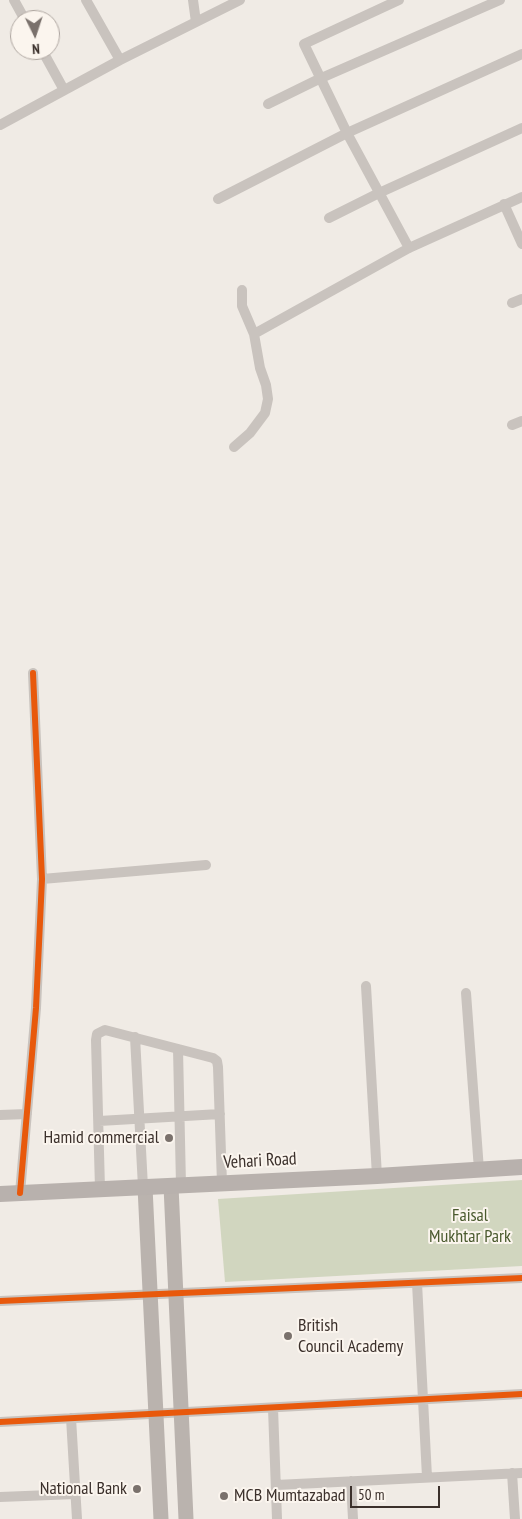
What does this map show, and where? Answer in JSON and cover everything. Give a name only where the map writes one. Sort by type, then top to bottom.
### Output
[{"type":"main road","name":"Vehari Road","points":[[0,1194],[378,1176],[522,1167]]},
{"type":"street","points":[[86,0],[120,60]]},
{"type":"street","points":[[193,0],[196,22]]},
{"type":"street","points":[[0,125],[120,60],[240,0]]},
{"type":"street","points":[[399,0],[304,44],[319,79],[378,193],[409,248]]},
{"type":"street","points":[[268,104],[319,79],[500,0]]},
{"type":"street","points":[[218,199],[347,133],[522,54]]},
{"type":"street","points":[[48,60],[64,90]]},
{"type":"street","points":[[329,218],[378,193],[522,128]]},
{"type":"street","points":[[254,334],[409,248],[522,196]]},
{"type":"street","points":[[504,204],[522,244]]},
{"type":"street","points":[[234,447],[250,433],[265,413],[268,399],[254,334],[242,306],[242,290]]},
{"type":"street","points":[[20,1193],[36,1008],[42,879],[33,673]]},
{"type":"street","points":[[42,879],[206,865]]},
{"type":"street","points":[[366,986],[378,1176]]},
{"type":"street","points":[[466,993],[479,1170]]},
{"type":"street","points":[[100,1189],[96,1040],[98,1034],[105,1030],[213,1058],[217,1061],[222,1183]]},
{"type":"street","points":[[135,1037],[161,1519]]},
{"type":"street","points":[[178,1049],[180,1116],[176,1185],[176,1293],[186,1519]]},
{"type":"street","points":[[0,1115],[27,1114]]},
{"type":"street","points":[[99,1120],[220,1114]]},
{"type":"street","points":[[0,1301],[522,1278]]},
{"type":"street","points":[[417,1283],[427,1477]]},
{"type":"street","points":[[0,1422],[522,1394]]},
{"type":"street","points":[[273,1408],[277,1519]]},
{"type":"street","points":[[71,1418],[77,1519]]},
{"type":"street","points":[[276,1485],[517,1473],[514,1519]]},
{"type":"street","points":[[352,1481],[353,1519]]},
{"type":"street","points":[[0,1497],[76,1494]]},
{"type":"green space","name":"Faisal Mukhtar Park","points":[[522,1180],[522,1266],[225,1282],[218,1199]]},
{"type":"cycle path","points":[[20,1193],[36,1008],[42,879],[33,673]]},
{"type":"cycle path","points":[[0,1301],[522,1278]]},
{"type":"cycle path","points":[[0,1422],[522,1394]]},
{"type":"place","name":"Hamid commercial","points":[[169,1138]]},
{"type":"place","name":"British Council Academy","points":[[288,1336]]},
{"type":"place","name":"National Bank","points":[[137,1489]]},
{"type":"place","name":"MCB Mumtazabad","points":[[224,1496]]}]
